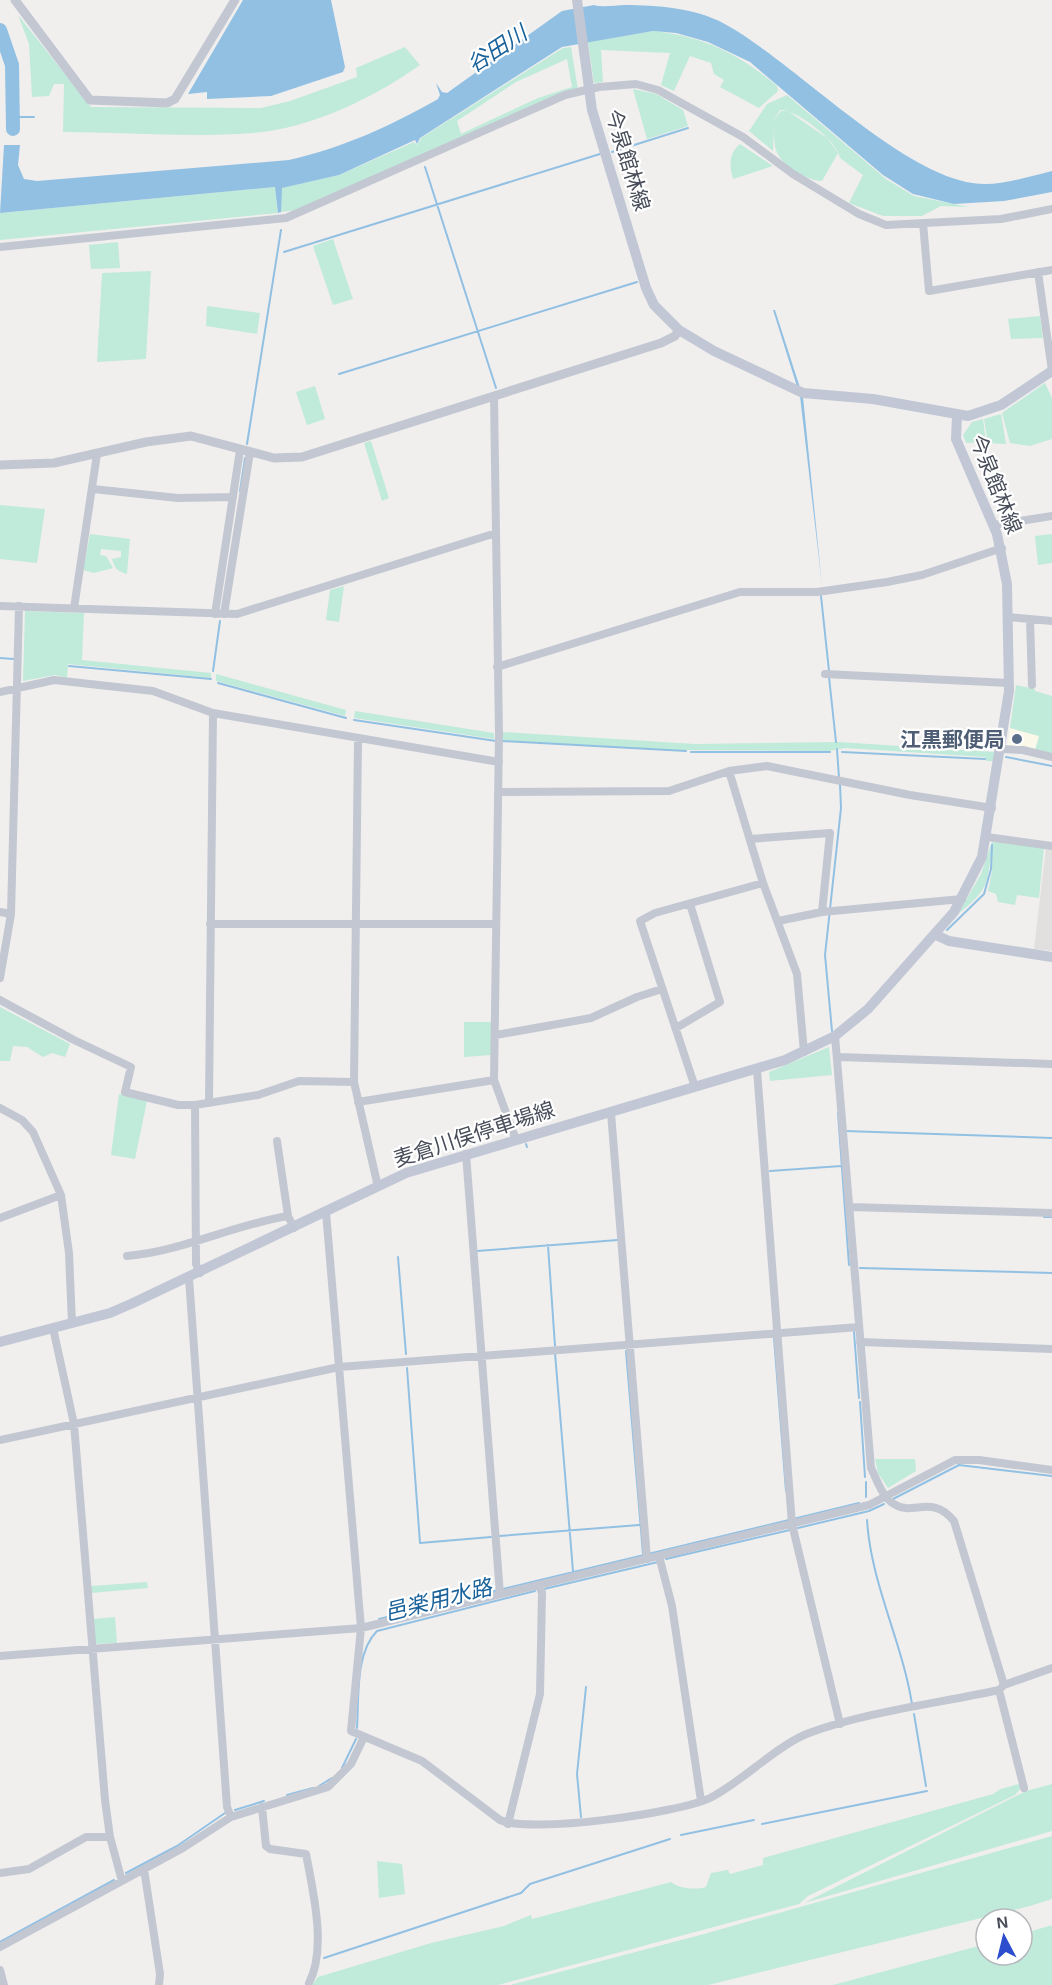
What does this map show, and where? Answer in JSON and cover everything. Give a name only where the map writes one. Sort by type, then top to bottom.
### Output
[{"type":"main road","name":"今泉館林線","points":[[577,1],[588,89],[646,288],[654,305],[679,330],[714,351],[796,390],[884,400],[957,416],[956,439],[1002,548],[1008,617],[1009,683],[992,807],[978,870],[962,899],[936,935]]},
{"type":"main road","points":[[957,416],[978,414],[993,409],[1052,371]]},
{"type":"main road","points":[[936,935],[949,941],[1052,957]]},
{"type":"main road","name":"麦倉川俣停車場線","points":[[0,1342],[110,1313],[200,1273],[406,1173],[756,1070],[804,1052],[835,1036],[868,1008],[936,935]]},
{"type":"street","points":[[15,0],[90,100],[167,103],[175,99],[234,0]]},
{"type":"street","points":[[0,247],[286,218],[554,100],[588,89],[636,84],[658,90],[743,137],[793,174],[859,214],[886,225],[1001,219],[1052,209]]},
{"type":"street","points":[[923,223],[928,291],[1052,270]]},
{"type":"street","points":[[1038,272],[1052,371]]},
{"type":"street","points":[[0,465],[36,465],[146,442],[191,436],[210,439],[274,458],[302,457],[661,343],[675,336],[679,330]]},
{"type":"street","points":[[494,397],[499,762],[494,1080],[516,1140]]},
{"type":"street","points":[[215,614],[233,496],[245,451]]},
{"type":"street","points":[[224,614],[245,451]]},
{"type":"street","points":[[74,608],[97,453]]},
{"type":"street","points":[[93,489],[178,498],[233,496]]},
{"type":"street","points":[[994,525],[1052,516]]},
{"type":"street","points":[[0,606],[215,614],[246,613],[496,534]]},
{"type":"street","points":[[497,667],[740,592],[817,592],[887,582],[922,575],[1002,548]]},
{"type":"street","points":[[0,978],[11,914],[19,606]]},
{"type":"street","points":[[1008,617],[1052,621]]},
{"type":"street","points":[[1030,619],[1032,686]]},
{"type":"street","points":[[825,674],[1009,683]]},
{"type":"street","points":[[0,692],[54,680],[153,691],[213,712],[499,762]]},
{"type":"street","points":[[209,1102],[213,712]]},
{"type":"street","points":[[358,739],[354,1082],[378,1187]]},
{"type":"street","points":[[1001,748],[1023,750],[1052,757]]},
{"type":"street","points":[[499,792],[669,791],[746,767],[777,767],[910,795],[992,807]]},
{"type":"street","points":[[729,771],[763,883],[797,974],[804,1052]]},
{"type":"street","points":[[750,839],[830,833],[822,912]]},
{"type":"street","points":[[987,837],[1052,846]]},
{"type":"street","points":[[695,1087],[640,921],[645,917],[763,883]]},
{"type":"street","points":[[778,921],[822,912],[962,899]]},
{"type":"street","points":[[676,1029],[720,1002],[690,904]]},
{"type":"street","points":[[0,912],[11,914]]},
{"type":"street","points":[[210,924],[496,924]]},
{"type":"street","points":[[496,1035],[591,1018],[637,997],[662,989]]},
{"type":"street","points":[[0,1000],[74,1040],[131,1067],[125,1092],[178,1105],[195,1105],[258,1095],[299,1081],[354,1082]]},
{"type":"street","points":[[835,1036],[839,1057],[860,1342],[872,1468],[886,1497],[900,1507],[940,1508],[954,1521],[1001,1688],[1024,1788]]},
{"type":"street","points":[[839,1057],[1052,1064]]},
{"type":"street","points":[[756,1070],[792,1524],[840,1724]]},
{"type":"street","points":[[358,1102],[494,1080]]},
{"type":"street","points":[[195,1105],[196,1264],[200,1273]]},
{"type":"street","points":[[0,1108],[22,1120],[33,1132],[61,1195],[69,1253],[72,1323]]},
{"type":"street","points":[[612,1113],[647,1559]]},
{"type":"street","points":[[277,1141],[288,1216],[294,1228]]},
{"type":"street","points":[[466,1154],[500,1594]]},
{"type":"street","points":[[0,1218],[61,1195]]},
{"type":"street","points":[[851,1207],[1052,1213]]},
{"type":"street","points":[[326,1212],[361,1628],[351,1731],[422,1761],[508,1824],[550,1824],[605,1819],[701,1801],[806,1734],[840,1724],[1001,1688],[1052,1668]]},
{"type":"street","points":[[127,1256],[157,1254],[266,1220],[288,1216]]},
{"type":"street","points":[[189,1278],[227,1807],[231,1817]]},
{"type":"street","points":[[0,1440],[339,1367],[859,1327]]},
{"type":"street","points":[[53,1328],[74,1424],[91,1650],[110,1837],[122,1881]]},
{"type":"street","points":[[860,1342],[1052,1349]]},
{"type":"street","points":[[0,1656],[361,1628],[868,1505],[954,1460],[979,1460],[1052,1470]]},
{"type":"street","points":[[658,1556],[672,1606],[701,1801]]},
{"type":"street","points":[[508,1824],[540,1694],[542,1593],[539,1585]]},
{"type":"street","points":[[0,1947],[144,1869],[231,1817],[328,1787],[351,1764],[364,1737]]},
{"type":"street","points":[[262,1807],[266,1846],[270,1849],[306,1854],[314,1898],[318,1949],[318,1960],[309,1983]]},
{"type":"street","points":[[0,1873],[29,1869],[86,1837],[110,1837]]},
{"type":"street","points":[[144,1869],[160,1974],[159,1985]]},
{"type":"street","points":[[0,1970],[4,1985]]},
{"type":"shaded area","points":[[1010,728],[1039,736],[1035,750],[1007,746]]},
{"type":"shaded area","points":[[1046,848],[1052,849],[1052,951],[1034,949]]},
{"type":"green space","points":[[18,15],[91,107],[261,108],[290,101],[357,77],[356,68],[405,47],[420,65],[382,89],[340,110],[274,130],[205,135],[63,132],[64,84],[54,84],[49,96],[32,97],[29,44]]},
{"type":"green space","points":[[653,31],[688,37],[720,48],[763,75],[777,86],[778,91],[759,108],[720,87],[724,80],[714,74],[711,63],[690,56],[674,91],[661,85],[670,53],[601,50],[603,82],[594,83],[588,42]]},
{"type":"green space","points":[[571,47],[578,90],[305,209],[281,212],[281,188],[339,175],[414,142],[417,145],[421,138],[563,48]],"holes":[[[567,59],[572,87],[538,98],[461,134],[457,121],[516,82]]]},
{"type":"green space","points":[[633,89],[656,94],[683,110],[688,126],[647,139]]},
{"type":"green space","points":[[787,95],[886,179],[914,196],[969,207],[941,206],[922,216],[883,216],[849,203],[863,175],[840,158],[838,153],[822,181],[808,178],[793,170],[777,153],[774,127],[773,151],[749,131],[767,104]],"holes":[[[790,112],[816,128],[827,138]]]},
{"type":"green space","points":[[740,144],[773,166],[733,179],[731,160]]},
{"type":"green space","points":[[275,187],[278,213],[0,240],[0,213]]},
{"type":"green space","points":[[333,239],[353,299],[333,305],[313,246]]},
{"type":"green space","points":[[118,242],[120,268],[91,269],[89,245]]},
{"type":"green space","points":[[151,271],[146,359],[97,362],[102,273]]},
{"type":"green space","points":[[207,306],[260,313],[257,334],[206,326]]},
{"type":"green space","points":[[1040,316],[1043,338],[1011,339],[1008,319]]},
{"type":"green space","points":[[1045,383],[1052,398],[1052,439],[1030,446],[1010,443],[1002,413]]},
{"type":"green space","points":[[315,386],[325,419],[307,425],[296,392]]},
{"type":"green space","points":[[1001,414],[1006,444],[988,443],[984,419]]},
{"type":"green space","points":[[983,419],[986,442],[966,443],[963,435],[972,422]]},
{"type":"green space","points":[[371,441],[389,498],[382,501],[364,443]]},
{"type":"green space","points":[[0,505],[45,509],[37,563],[0,559]]},
{"type":"green space","points":[[90,534],[130,539],[127,574],[117,569],[112,559],[121,557],[121,551],[101,549],[100,555],[106,556],[113,568],[94,573],[83,570]]},
{"type":"green space","points":[[1052,534],[1052,563],[1038,565],[1035,536]]},
{"type":"green space","points":[[344,586],[339,622],[326,620],[330,590]]},
{"type":"green space","points":[[25,611],[84,613],[82,660],[211,673],[211,678],[68,664],[67,678],[55,675],[23,681]]},
{"type":"green space","points":[[216,674],[346,710],[345,716],[216,681]]},
{"type":"green space","points":[[1016,685],[1052,696],[1052,754],[1035,750],[1039,736],[1010,728]]},
{"type":"green space","points":[[355,711],[494,733],[494,739],[354,718]]},
{"type":"green space","points":[[502,732],[695,744],[838,742],[995,752],[993,761],[986,761],[985,757],[845,748],[829,751],[657,750],[502,740]]},
{"type":"green space","points":[[992,842],[1044,847],[1039,898],[1017,895],[1015,905],[998,902],[996,894],[988,891],[992,871],[992,844],[986,884],[977,898],[958,914],[981,874]]},
{"type":"green space","points":[[0,1007],[70,1044],[65,1057],[52,1053],[43,1057],[27,1047],[13,1046],[10,1061],[0,1061]]},
{"type":"green space","points":[[464,1022],[492,1022],[491,1055],[464,1057]]},
{"type":"green space","points":[[829,1047],[832,1075],[770,1081],[769,1072]]},
{"type":"green space","points":[[119,1094],[147,1101],[135,1159],[111,1155]]},
{"type":"green space","points":[[875,1459],[915,1459],[916,1471],[888,1488],[878,1473]]},
{"type":"green space","points":[[147,1582],[148,1588],[91,1593],[91,1586]]},
{"type":"green space","points":[[115,1617],[117,1643],[97,1644],[93,1619]]},
{"type":"green space","points":[[1019,1784],[1021,1788],[1015,1795],[808,1896],[799,1904],[498,1985],[312,1985],[318,1977],[431,1943],[504,1926],[531,1915],[532,1919],[671,1882],[688,1888],[706,1887],[711,1873],[728,1870],[730,1874],[763,1865],[763,1858],[993,1794]]},
{"type":"green space","points":[[1052,1784],[1052,1831],[804,1903],[1026,1791]]},
{"type":"green space","points":[[1052,1836],[1052,1899],[1030,1906],[974,1907],[974,1920],[708,1985],[510,1985],[704,1934]]},
{"type":"green space","points":[[377,1861],[402,1864],[405,1894],[379,1898]]},
{"type":"green space","points":[[1052,1925],[1052,1985],[833,1985],[974,1947],[974,1967],[1034,1967],[1034,1930]]},
{"type":"water","points":[[243,0],[331,0],[345,67],[343,72],[271,96],[207,99],[207,92],[188,94]]},
{"type":"water","points":[[594,5],[663,7],[712,18],[752,41],[852,118],[922,164],[955,179],[985,184],[1010,181],[1052,171],[1052,192],[1004,201],[954,204],[913,194],[883,175],[750,62],[708,42],[676,33],[653,31],[562,47],[420,138],[417,144],[415,140],[339,175],[282,188],[281,212],[278,213],[275,187],[0,213],[4,145],[20,145],[18,165],[24,179],[37,181],[289,160],[348,142],[402,119],[438,99],[440,95],[436,83],[442,92],[447,93],[562,11]]},
{"type":"water","points":[[773,310],[775,310],[803,397],[822,585],[800,396]]},
{"type":"waterway","points":[[0,30],[12,65],[13,129]]},
{"type":"waterway","points":[[13,117],[34,117]]},
{"type":"waterway","points":[[612,152],[688,128]]},
{"type":"waterway","points":[[284,252],[600,154]]},
{"type":"waterway","points":[[425,167],[496,388]]},
{"type":"waterway","points":[[247,444],[281,230]]},
{"type":"waterway","points":[[339,374],[637,282]]},
{"type":"waterway","points":[[240,491],[245,458]]},
{"type":"waterway","points":[[821,596],[829,671]]},
{"type":"waterway","points":[[213,671],[220,621]]},
{"type":"waterway","points":[[0,658],[14,659]]},
{"type":"waterway","points":[[69,666],[211,679]]},
{"type":"waterway","points":[[829,677],[836,742]]},
{"type":"waterway","points":[[218,683],[346,718]]},
{"type":"waterway","points":[[354,720],[496,741]]},
{"type":"waterway","points":[[502,741],[686,751]]},
{"type":"waterway","points":[[837,749],[839,778]]},
{"type":"waterway","points":[[691,752],[830,752]]},
{"type":"waterway","points":[[842,752],[985,759]]},
{"type":"waterway","points":[[1006,757],[1052,766]]},
{"type":"waterway","points":[[832,1031],[825,955],[841,808],[840,784]]},
{"type":"waterway","points":[[947,930],[984,894],[991,869],[992,845]]},
{"type":"waterway","points":[[838,1113],[849,1265]]},
{"type":"waterway","points":[[845,1131],[1052,1138]]},
{"type":"waterway","points":[[770,1171],[841,1166]]},
{"type":"waterway","points":[[1044,1217],[1052,1217]]},
{"type":"waterway","points":[[477,1251],[618,1240]]},
{"type":"waterway","points":[[548,1245],[555,1346]]},
{"type":"waterway","points":[[398,1257],[406,1354]]},
{"type":"waterway","points":[[860,1268],[1052,1273]]},
{"type":"waterway","points":[[854,1332],[859,1398]]},
{"type":"waterway","points":[[774,1338],[786,1491]]},
{"type":"waterway","points":[[626,1351],[643,1554]]},
{"type":"waterway","points":[[555,1353],[573,1571]]},
{"type":"waterway","points":[[407,1368],[420,1543],[491,1537]]},
{"type":"waterway","points":[[860,1402],[865,1477]]},
{"type":"waterway","name":"邑楽用水路","points":[[893,1499],[959,1465],[1052,1476]]},
{"type":"waterway","points":[[866,1482],[866,1497]]},
{"type":"waterway","points":[[379,1619],[859,1503]]},
{"type":"waterway","name":"邑楽用水路","points":[[798,1528],[869,1511],[884,1504]]},
{"type":"waterway","points":[[867,1520],[874,1567],[912,1704]]},
{"type":"waterway","points":[[499,1536],[639,1525]]},
{"type":"waterway","name":"邑楽用水路","points":[[666,1559],[790,1530]]},
{"type":"waterway","name":"邑楽用水路","points":[[544,1589],[658,1562]]},
{"type":"waterway","name":"邑楽用水路","points":[[357,1728],[358,1690],[362,1663],[370,1640],[377,1631],[535,1591]]},
{"type":"waterway","points":[[581,1817],[577,1774],[586,1687]]},
{"type":"waterway","points":[[914,1714],[926,1786]]},
{"type":"waterway","name":"邑楽用水路","points":[[342,1768],[356,1739]]},
{"type":"waterway","name":"邑楽用水路","points":[[319,1786],[332,1778]]},
{"type":"waterway","name":"邑楽用水路","points":[[287,1795],[313,1788]]},
{"type":"waterway","points":[[762,1824],[927,1791]]},
{"type":"waterway","name":"邑楽用水路","points":[[235,1810],[264,1801]]},
{"type":"waterway","name":"邑楽用水路","points":[[126,1873],[177,1846],[225,1813]]},
{"type":"waterway","points":[[681,1835],[754,1820]]},
{"type":"waterway","points":[[324,1958],[521,1893],[530,1884],[670,1839]]},
{"type":"waterway","name":"邑楽用水路","points":[[0,1942],[114,1880]]},
{"type":"place","name":"江黒郵便局","points":[[1017,739]]},
{"type":"water label","name":"谷田川","points":[[497,49]]}]
